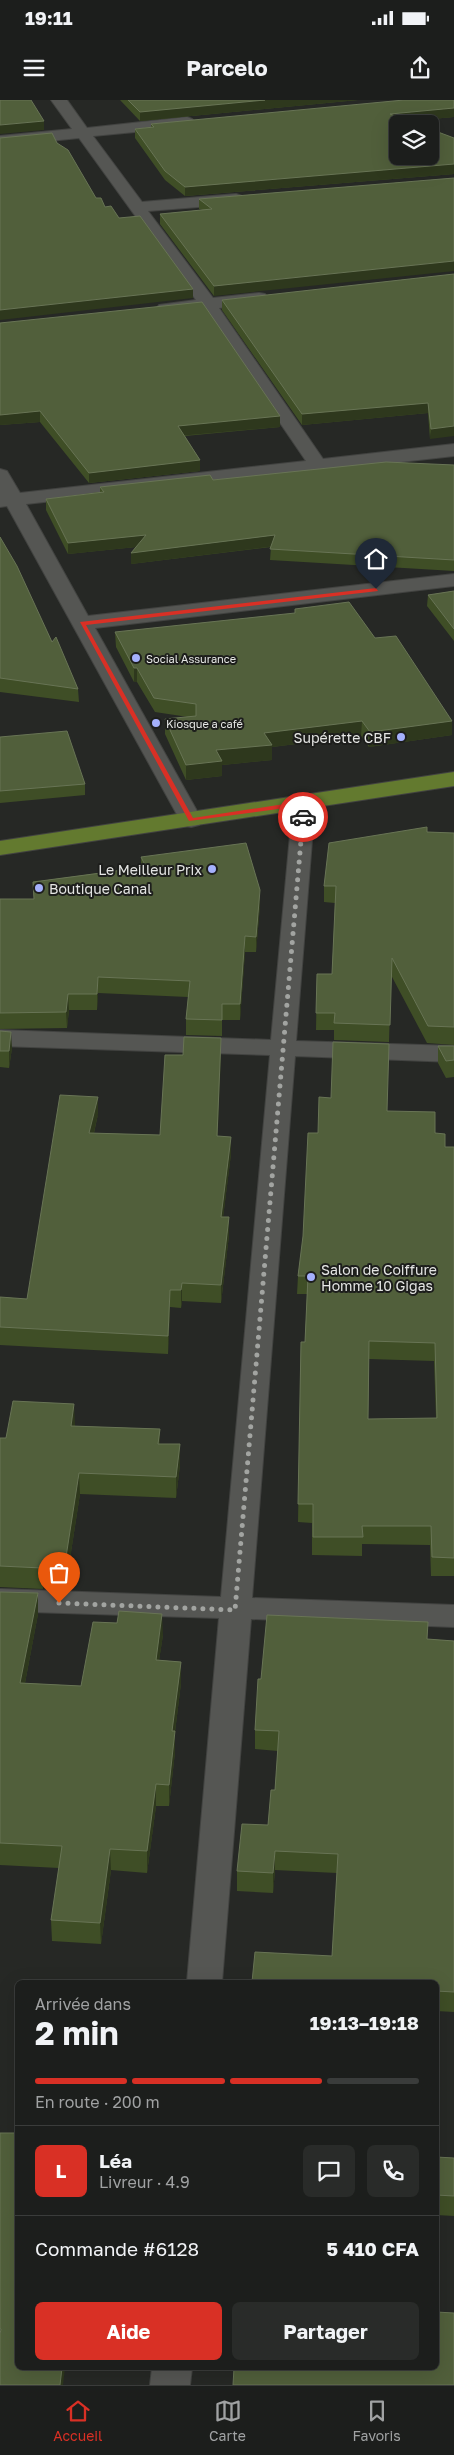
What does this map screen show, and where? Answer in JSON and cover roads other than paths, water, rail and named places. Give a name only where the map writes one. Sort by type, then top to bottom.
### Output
[{"type":"main road","points":[[0,848],[454,779]]},
{"type":"street","points":[[59,100],[208,304],[318,465]]},
{"type":"street","points":[[0,141],[200,121]]},
{"type":"street","points":[[137,207],[256,197]]},
{"type":"street","points":[[149,310],[277,296]]},
{"type":"street","points":[[7,500],[454,450]]},
{"type":"street","points":[[0,475],[7,500],[82,623],[191,820]]},
{"type":"street","points":[[82,623],[454,580]]},
{"type":"street","points":[[204,1980],[304,803]]},
{"type":"street","points":[[0,1038],[454,1054]]},
{"type":"street","points":[[0,1600],[235,1610],[454,1616]]},
{"type":"street","points":[[170,2385],[172,2370]]},
{"type":"place","name":"Social Assurance","points":[[136,658]]},
{"type":"place","name":"Kiosque a café","points":[[156,723]]},
{"type":"place","name":"Supérette CBF","points":[[401,737]]},
{"type":"place","name":"Le Meilleur Prix","points":[[212,869]]},
{"type":"place","name":"Boutique Canal","points":[[39,888]]},
{"type":"place","name":"Salon de Coiffure Homme 10 Gigas","points":[[311,1277]]}]
